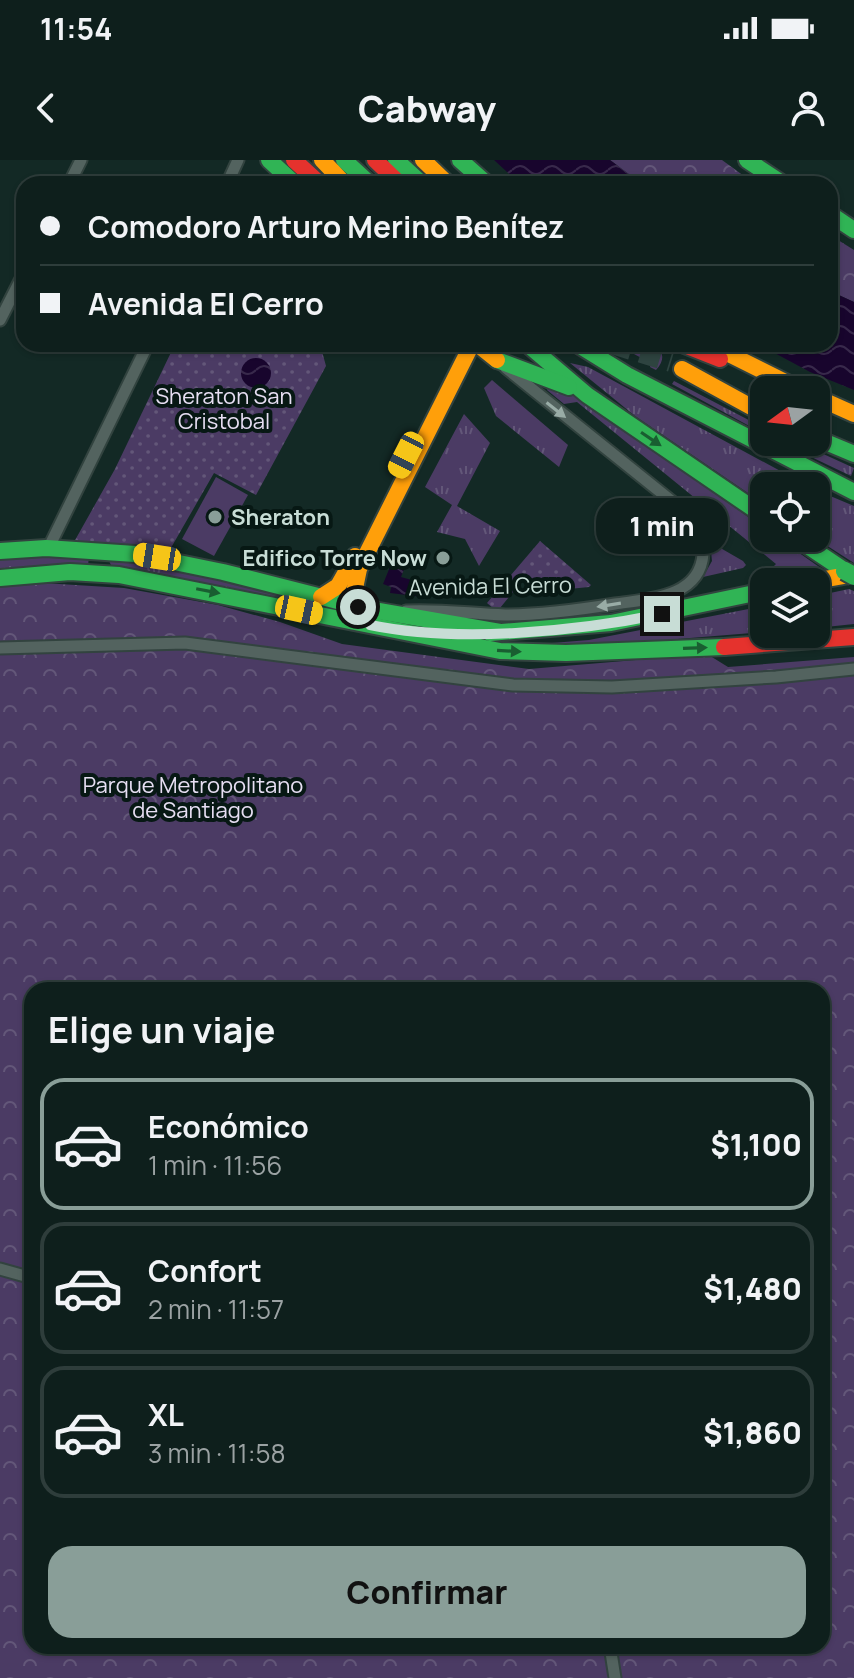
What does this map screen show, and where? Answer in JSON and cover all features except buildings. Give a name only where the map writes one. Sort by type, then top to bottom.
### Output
[{"type":"main road","points":[[269,160],[286,176]]},
{"type":"main road","points":[[294,160],[311,176]]},
{"type":"main road","points":[[322,160],[337,176]]},
{"type":"main road","points":[[344,160],[361,176]]},
{"type":"main road","points":[[375,160],[392,176]]},
{"type":"main road","points":[[396,160],[413,176]]},
{"type":"main road","points":[[423,160],[440,176]]},
{"type":"main road","points":[[460,160],[478,176]]},
{"type":"main road","points":[[747,160],[771,176]]},
{"type":"main road","points":[[370,625],[358,607],[355,588],[359,569],[470,352]]},
{"type":"main road","points":[[486,352],[497,360],[587,395]]},
{"type":"main road","points":[[536,352],[587,395],[750,506]]},
{"type":"main road","points":[[590,352],[627,375],[854,492]]},
{"type":"main road","points":[[704,352],[769,376]]},
{"type":"main road","points":[[725,352],[771,376]]},
{"type":"main road","points":[[682,369],[750,406]]},
{"type":"main road","points":[[321,597],[338,586],[344,577],[431,405],[448,391]]},
{"type":"main road","points":[[830,403],[854,414]]},
{"type":"main road","points":[[830,444],[854,454]]},
{"type":"main road","name":"Avenida El Cerro","points":[[0,551],[49,547],[116,550],[222,569],[358,607],[500,632]]},
{"type":"main road","points":[[818,552],[851,573]]},
{"type":"main road","points":[[0,578],[70,572],[119,575],[477,648],[566,653],[706,648],[854,637]]},
{"type":"main road","points":[[830,578],[851,573]]},
{"type":"main road","name":"Avenida El Cerro","points":[[405,632],[466,635],[611,623],[750,594]]},
{"type":"street","points":[[0,320],[16,289]]},
{"type":"street","points":[[49,547],[144,352]]},
{"type":"street","name":"Avenida El Cerro","points":[[389,613],[550,613],[654,598],[685,587],[697,575],[703,553],[699,529],[689,515],[497,360]]},
{"type":"street","points":[[0,648],[185,643],[513,685],[612,687],[852,669]]},
{"type":"street","points":[[0,1269],[24,1276]]},
{"type":"street","points":[[611,1654],[615,1678]]},
{"type":"green space","points":[[610,160],[722,160],[744,176],[631,176]]},
{"type":"green space","points":[[838,240],[854,250],[854,302],[838,295]]},
{"type":"green space","name":"Sheraton San Cristobal","points":[[171,352],[322,352],[326,366],[256,495],[214,473],[168,553],[74,542],[115,469]]},
{"type":"green space","points":[[630,352],[661,352],[662,360],[656,370],[650,367],[651,363]]},
{"type":"green space","points":[[570,363],[588,367],[782,472],[750,472],[750,494],[635,416]]},
{"type":"green space","points":[[492,380],[568,445],[559,467],[496,416],[484,388]]},
{"type":"green space","points":[[674,381],[750,421],[750,426],[672,384]]},
{"type":"green space","points":[[548,387],[573,394],[750,518],[750,543],[577,402],[564,404],[547,390]]},
{"type":"green space","points":[[464,414],[490,443],[457,506],[500,531],[479,566],[465,539],[437,532],[452,505],[425,487]]},
{"type":"green space","points":[[809,456],[828,456],[854,468],[851,476]]},
{"type":"green space","name":"Sheraton","points":[[216,477],[248,495],[214,556],[182,539]]},
{"type":"green space","points":[[830,496],[854,506],[854,563],[830,548]]},
{"type":"green space","points":[[540,541],[591,585],[539,592],[523,580],[500,608],[494,609],[487,603]]},
{"type":"green space","points":[[710,542],[746,565],[703,577],[712,561]]},
{"type":"green space","points":[[761,552],[798,552],[821,568],[772,568],[776,564]]},
{"type":"green space","points":[[89,554],[88,567],[0,574],[0,560]]},
{"type":"green space","points":[[106,555],[353,610],[352,614],[111,565]]},
{"type":"green space","name":"Parque Metropolitano de Santiago","points":[[43,583],[124,588],[218,605],[342,644],[529,669],[707,654],[728,667],[854,657],[854,1678],[0,1678],[0,586]]},
{"type":"green space","points":[[849,589],[854,591],[854,624],[830,627],[830,593]]},
{"type":"green space","points":[[750,609],[750,633],[591,646],[527,645],[589,640]]},
{"type":"water","points":[[494,160],[610,160],[631,176],[511,176]]},
{"type":"water","points":[[838,295],[854,302],[854,390],[830,380],[830,376],[820,376],[773,352],[838,352]]},
{"type":"water","points":[[256,358],[262,359],[270,367],[270,379],[262,387],[256,388],[250,387],[242,379],[241,373],[242,367],[250,359]]},
{"type":"water","points":[[394,557],[407,562],[401,577],[419,582],[423,597],[390,593],[391,587],[383,584]]},
{"type":"tunnel","points":[[638,352],[671,362]]},
{"type":"traffic: fast","points":[[269,160],[286,176]]},
{"type":"traffic: fast","points":[[344,160],[361,176]]},
{"type":"traffic: fast","points":[[396,160],[413,176]]},
{"type":"traffic: fast","points":[[460,160],[478,176]]},
{"type":"traffic: fast","points":[[747,160],[771,176]]},
{"type":"traffic: fast","points":[[838,219],[854,230]]},
{"type":"traffic: fast","points":[[536,352],[587,395],[750,506]]},
{"type":"traffic: fast","points":[[590,352],[627,375],[854,492]]},
{"type":"traffic: fast","points":[[497,360],[569,387]]},
{"type":"traffic: fast","points":[[830,444],[854,454]]},
{"type":"traffic: fast","points":[[0,551],[46,548],[135,554],[223,572],[373,610],[500,632]]},
{"type":"traffic: fast","points":[[817,552],[845,571]]},
{"type":"traffic: fast","points":[[845,571],[854,576]]},
{"type":"traffic: fast","points":[[0,578],[70,572],[119,575],[500,651],[566,653],[724,647]]},
{"type":"traffic: fast","points":[[490,633],[611,623],[750,594]]},
{"type":"traffic: slow","points":[[322,160],[337,176]]},
{"type":"traffic: slow","points":[[423,160],[440,176]]},
{"type":"traffic: slow","points":[[361,614],[355,588],[359,569],[468,352]]},
{"type":"traffic: slow","points":[[487,352],[497,360]]},
{"type":"traffic: slow","points":[[725,352],[773,376]]},
{"type":"traffic: slow","points":[[682,369],[750,406]]},
{"type":"traffic: slow","points":[[830,403],[854,414]]},
{"type":"traffic: slow","points":[[321,597],[338,586],[355,556]]},
{"type":"traffic: slow","points":[[830,578],[854,574]]},
{"type":"traffic: jam","points":[[294,160],[311,176]]},
{"type":"traffic: jam","points":[[375,160],[392,176]]},
{"type":"traffic: jam","points":[[702,352],[720,359]]},
{"type":"traffic: jam","points":[[724,647],[854,637]]},
{"type":"place","name":"Sheraton","points":[[215,517]]},
{"type":"place","name":"Edifico Torre Now","points":[[443,558]]},
{"type":"route","points":[[358,607],[370,625],[405,632],[466,635],[577,627],[662,614]]}]
